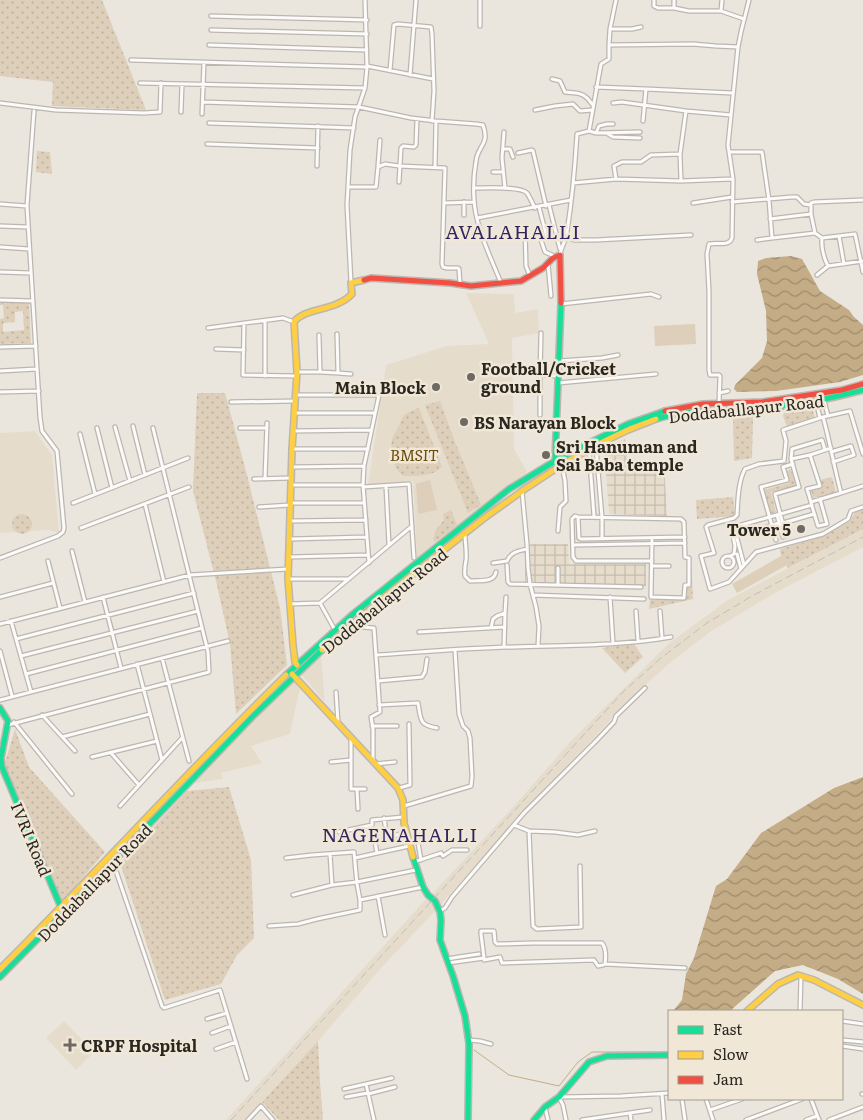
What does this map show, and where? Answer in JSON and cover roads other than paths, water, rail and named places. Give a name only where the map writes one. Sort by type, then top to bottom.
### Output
[{"type":"main road","points":[[299,667],[295,662],[294,654],[288,579],[292,449],[297,374],[294,322],[301,315],[349,300],[352,294],[351,283],[371,278],[471,286],[501,284],[521,281],[543,268],[560,252]]},
{"type":"main road","points":[[560,252],[561,304],[555,461],[560,466]]},
{"type":"main road","name":"Doddaballapur Road","points":[[299,667],[335,630],[502,495],[555,461],[607,433],[651,415],[690,405],[742,404],[769,401],[842,390],[863,384]]},
{"type":"main road","name":"Doddaballapur Road","points":[[0,977],[183,780],[292,673],[464,534],[522,491],[560,466],[596,446],[654,419],[691,412],[759,409],[824,400],[863,390]]},
{"type":"main road","points":[[292,673],[398,788],[403,800],[406,832],[416,870],[423,887],[435,901],[440,912],[440,940],[465,1016],[470,1074],[468,1120]]},
{"type":"main road","name":"Doddaballapur Road","points":[[0,969],[113,862],[292,673]]},
{"type":"main road","points":[[0,708],[8,724]]},
{"type":"main road","name":"IVRI Road","points":[[8,724],[1,758],[2,767],[64,910]]},
{"type":"main road","points":[[748,1010],[778,984],[798,975],[814,980],[863,1005]]},
{"type":"main road","points":[[534,1120],[559,1097],[589,1062],[607,1056],[668,1055]]},
{"type":"street","points":[[351,283],[347,205],[350,150],[359,106],[365,88],[367,66],[365,0]]},
{"type":"street","points":[[410,74],[416,0]]},
{"type":"street","points":[[480,0],[480,26]]},
{"type":"street","points":[[589,131],[601,64],[608,59],[610,28],[616,0]]},
{"type":"street","points":[[654,0],[654,6],[658,8],[674,8],[689,11],[721,11],[744,19]]},
{"type":"street","points":[[674,0],[674,8]]},
{"type":"street","points":[[721,11],[722,0]]},
{"type":"street","points":[[719,404],[720,376],[710,375],[709,370],[707,254],[709,244],[728,243],[731,242],[732,238],[733,179],[728,152],[738,47],[749,0]]},
{"type":"street","points":[[211,16],[366,20]]},
{"type":"street","points":[[390,70],[394,25],[431,27],[435,167]]},
{"type":"street","points":[[610,28],[641,28]]},
{"type":"street","points":[[211,30],[367,34]]},
{"type":"street","points":[[609,45],[693,44],[738,47]]},
{"type":"street","points":[[209,45],[367,50]]},
{"type":"street","points":[[130,60],[367,66],[433,79]]},
{"type":"street","points":[[202,114],[204,62]]},
{"type":"street","points":[[552,79],[560,81],[565,92],[579,93],[589,100],[593,106]]},
{"type":"street","points":[[140,83],[365,88]]},
{"type":"street","points":[[0,103],[56,110],[160,112],[161,83]]},
{"type":"street","points":[[181,112],[182,84]]},
{"type":"street","points":[[596,87],[733,93]]},
{"type":"street","points":[[643,120],[646,89]]},
{"type":"street","points":[[203,102],[359,106],[418,119],[483,125],[485,140],[476,159],[474,202],[484,240],[501,284]]},
{"type":"street","points":[[613,102],[731,115]]},
{"type":"street","points":[[535,110],[573,104],[580,111],[592,110]]},
{"type":"street","points":[[0,558],[58,536],[63,532],[64,528],[57,451],[42,431],[38,391],[27,206],[34,111]]},
{"type":"street","points":[[681,181],[680,154],[686,111]]},
{"type":"street","points":[[398,182],[402,147],[414,147],[416,145],[418,119]]},
{"type":"street","points":[[209,123],[354,128]]},
{"type":"street","points":[[596,133],[599,126],[613,124]]},
{"type":"street","points":[[317,166],[318,126]]},
{"type":"street","points":[[560,252],[566,238],[577,134],[589,131],[596,133],[640,132]]},
{"type":"street","points":[[504,132],[502,158],[505,188]]},
{"type":"street","points":[[608,133],[615,138],[640,138]]},
{"type":"street","points":[[348,187],[376,187],[380,140]]},
{"type":"street","points":[[207,144],[318,148]]},
{"type":"street","points":[[503,149],[510,149],[512,157]]},
{"type":"street","points":[[518,153],[529,150],[533,151],[560,252]]},
{"type":"street","points":[[728,152],[762,152],[772,238]]},
{"type":"street","points":[[616,179],[614,166],[622,162],[641,162],[651,155],[680,154]]},
{"type":"street","points":[[378,167],[385,164],[445,169],[442,264],[447,268],[460,269],[460,285]]},
{"type":"street","points":[[493,172],[503,172]]},
{"type":"street","points":[[573,183],[616,179],[681,181],[733,179]]},
{"type":"street","points":[[474,188],[505,188],[527,192],[537,207],[547,238],[557,236]]},
{"type":"street","points":[[692,203],[732,199],[769,200],[792,197],[797,198],[804,204],[811,205],[814,202],[863,200]]},
{"type":"street","points":[[477,218],[571,200]]},
{"type":"street","points":[[464,202],[464,215]]},
{"type":"street","points":[[444,203],[474,202]]},
{"type":"street","points":[[0,204],[27,206]]},
{"type":"street","points":[[811,205],[815,234]]},
{"type":"street","points":[[770,219],[811,214]]},
{"type":"street","points":[[0,226],[28,227]]},
{"type":"street","points":[[526,228],[526,266],[530,276]]},
{"type":"street","points":[[757,240],[815,234],[822,238],[855,234],[863,272]]},
{"type":"street","points":[[566,238],[596,240],[691,235]]},
{"type":"street","points":[[839,236],[844,264]]},
{"type":"street","points":[[822,238],[828,266]]},
{"type":"street","points":[[541,240],[545,252],[554,258]]},
{"type":"street","points":[[0,247],[29,249]]},
{"type":"street","points":[[817,276],[828,266],[862,261]]},
{"type":"street","points":[[548,263],[551,296]]},
{"type":"street","points":[[0,272],[31,273]]},
{"type":"street","points":[[561,304],[651,294],[659,297]]},
{"type":"street","points":[[0,300],[33,301]]},
{"type":"street","points":[[208,328],[283,318],[294,322]]},
{"type":"street","points":[[265,320],[265,376]]},
{"type":"street","points":[[244,323],[243,375],[265,376],[320,372],[351,374]]},
{"type":"street","points":[[540,333],[540,415]]},
{"type":"street","points":[[337,334],[338,373]]},
{"type":"street","points":[[320,335],[320,372]]},
{"type":"street","points":[[0,347],[36,346]]},
{"type":"street","points":[[216,349],[244,350]]},
{"type":"street","points":[[559,361],[618,355]]},
{"type":"street","points":[[0,371],[37,369]]},
{"type":"street","points":[[558,383],[656,374]]},
{"type":"street","points":[[540,375],[558,376]]},
{"type":"street","points":[[0,392],[38,391]]},
{"type":"street","points":[[719,393],[728,391]]},
{"type":"street","points":[[231,402],[379,395],[364,466],[363,486],[368,563]]},
{"type":"street","points":[[824,400],[828,416]]},
{"type":"street","points":[[816,401],[841,492]]},
{"type":"street","points":[[863,454],[850,411],[783,430],[786,441],[784,461],[759,464],[745,469],[742,474],[737,515],[734,518],[706,527],[714,553],[701,556],[710,589],[729,582],[756,552],[823,534],[848,519],[852,511],[863,507]]},
{"type":"street","points":[[294,413],[375,413]]},
{"type":"street","points":[[265,479],[267,423]]},
{"type":"street","points":[[133,426],[145,475]]},
{"type":"street","points":[[115,427],[130,481]]},
{"type":"street","points":[[97,428],[112,488]]},
{"type":"street","points":[[8,724],[209,672],[207,646],[153,428]]},
{"type":"street","points":[[240,428],[267,428]]},
{"type":"street","points":[[293,431],[371,430]]},
{"type":"street","points":[[80,434],[95,494]]},
{"type":"street","points":[[781,523],[774,494],[799,487],[791,460],[792,449],[822,440],[825,450]]},
{"type":"street","points":[[596,446],[602,539]]},
{"type":"street","points":[[791,460],[825,450],[851,446],[854,455],[833,462]]},
{"type":"street","points":[[292,449],[368,449]]},
{"type":"street","points":[[589,450],[594,516]]},
{"type":"street","points":[[810,455],[820,486],[807,490],[818,526],[827,524],[820,499]]},
{"type":"street","points":[[74,503],[188,458]]},
{"type":"street","points":[[776,540],[761,487],[787,480],[783,467],[793,464]]},
{"type":"street","points":[[292,467],[364,466]]},
{"type":"street","points":[[558,531],[560,507],[566,501],[564,472],[560,466]]},
{"type":"street","points":[[254,479],[292,478]]},
{"type":"street","points":[[291,485],[386,486],[409,484],[414,558]]},
{"type":"street","points":[[386,486],[389,546]]},
{"type":"street","points":[[734,528],[779,515],[820,499],[863,486]]},
{"type":"street","points":[[81,528],[189,487]]},
{"type":"street","points":[[522,491],[530,584],[539,626],[538,646]]},
{"type":"street","points":[[260,507],[291,504],[364,502]]},
{"type":"street","points":[[145,504],[164,582]]},
{"type":"street","points":[[742,525],[745,533],[747,533],[814,514]]},
{"type":"street","points":[[652,538],[652,544],[652,561],[652,566],[651,598],[684,598],[685,585],[689,585],[689,558],[685,557],[684,522],[681,519],[594,516],[576,516],[572,519],[573,557],[576,561],[652,561]]},
{"type":"street","points":[[578,517],[579,538],[685,537]]},
{"type":"street","points":[[290,521],[366,520]]},
{"type":"street","points":[[290,604],[320,604],[412,526]]},
{"type":"street","points":[[734,528],[743,567]]},
{"type":"street","points":[[730,556],[734,559],[734,563],[732,567],[726,568],[723,566],[722,560],[726,556],[734,554],[735,551],[732,529],[734,528]]},
{"type":"street","points":[[464,534],[466,550],[465,576],[470,581],[490,580],[495,576],[496,572]]},
{"type":"street","points":[[290,539],[367,537]]},
{"type":"street","points":[[573,545],[684,543]]},
{"type":"street","points":[[493,563],[505,562],[511,554],[527,549]]},
{"type":"street","points":[[72,552],[85,602]]},
{"type":"street","points":[[737,554],[743,567]]},
{"type":"street","points":[[289,557],[368,555]]},
{"type":"street","points":[[48,561],[60,608]]},
{"type":"street","points":[[507,565],[508,583],[641,587]]},
{"type":"street","points":[[652,566],[669,566]]},
{"type":"street","points":[[558,568],[558,585]]},
{"type":"street","points":[[0,624],[190,575],[289,569]]},
{"type":"street","points":[[288,579],[349,579]]},
{"type":"street","points":[[0,597],[54,583]]},
{"type":"street","points":[[16,639],[194,593]]},
{"type":"street","points":[[533,595],[644,599]]},
{"type":"street","points":[[103,597],[121,668]]},
{"type":"street","points":[[504,647],[506,597]]},
{"type":"street","points":[[610,598],[613,643]]},
{"type":"street","points":[[320,604],[335,630]]},
{"type":"street","points":[[636,610],[638,641]]},
{"type":"street","points":[[21,656],[198,611]]},
{"type":"street","points":[[660,611],[662,638]]},
{"type":"street","points":[[491,628],[493,619],[505,613]]},
{"type":"street","points":[[11,621],[31,692]]},
{"type":"street","points":[[348,626],[374,628],[380,705],[380,712],[372,717],[374,763],[395,762]]},
{"type":"street","points":[[419,632],[505,627]]},
{"type":"street","points":[[26,674],[202,628]]},
{"type":"street","points":[[376,655],[504,647],[613,643],[671,636]]},
{"type":"street","points":[[0,700],[228,641]]},
{"type":"street","points":[[404,806],[471,786],[470,738],[468,731],[462,726],[459,714],[455,650]]},
{"type":"street","points":[[0,651],[12,696]]},
{"type":"street","points":[[162,658],[189,760]]},
{"type":"street","points":[[378,681],[422,677],[425,672],[427,659]]},
{"type":"street","points":[[137,664],[162,760]]},
{"type":"street","points":[[440,912],[514,825],[614,722],[616,716],[645,688]]},
{"type":"street","points":[[336,692],[338,724]]},
{"type":"street","points":[[380,705],[418,703],[421,721],[426,726],[437,728]]},
{"type":"street","points":[[62,737],[150,714]]},
{"type":"street","points":[[42,715],[75,751]]},
{"type":"street","points":[[14,722],[72,794]]},
{"type":"street","points":[[398,788],[410,785],[409,724]]},
{"type":"street","points":[[372,726],[397,726]]},
{"type":"street","points":[[120,806],[183,738]]},
{"type":"street","points":[[351,739],[351,789],[365,789]]},
{"type":"street","points":[[92,757],[157,741]]},
{"type":"street","points":[[111,752],[139,785]]},
{"type":"street","points":[[331,762],[351,760]]},
{"type":"street","points":[[357,789],[358,809]]},
{"type":"street","points":[[339,832],[372,825],[372,820],[404,817]]},
{"type":"street","points":[[384,818],[387,838]]},
{"type":"street","points":[[514,825],[529,831],[578,835],[595,831]]},
{"type":"street","points":[[416,830],[421,860]]},
{"type":"street","points":[[529,831],[533,926],[537,929],[581,927],[580,866]]},
{"type":"street","points":[[377,853],[375,842],[406,832]]},
{"type":"street","points":[[355,858],[410,846]]},
{"type":"street","points":[[414,862],[441,854],[443,856],[452,850],[467,850]]},
{"type":"street","points":[[269,926],[298,924],[360,910],[354,852],[286,858]]},
{"type":"street","points":[[330,854],[332,885]]},
{"type":"street","points":[[113,862],[162,1008],[220,990],[247,1079]]},
{"type":"street","points":[[293,895],[332,885],[416,870]]},
{"type":"street","points":[[360,900],[423,887]]},
{"type":"street","points":[[378,896],[385,935]]},
{"type":"street","points":[[484,958],[481,931],[494,931],[496,943],[498,944],[602,943],[605,948],[605,964]]},
{"type":"street","points":[[448,961],[458,956],[479,955],[464,958],[460,962]]},
{"type":"street","points":[[458,956],[460,962]]},
{"type":"street","points":[[448,961],[460,962],[500,957],[502,963],[594,960],[598,966],[605,964],[685,968]]},
{"type":"street","points":[[800,1010],[801,976]]},
{"type":"street","points":[[207,1019],[227,1013]]},
{"type":"street","points":[[843,1020],[863,1024]]},
{"type":"street","points":[[212,1033],[231,1026]]},
{"type":"street","points":[[468,1040],[491,1044]]},
{"type":"street","points":[[843,1040],[863,1042]]},
{"type":"street","points":[[216,1049],[236,1042]]},
{"type":"street","points":[[843,1046],[863,1049]]},
{"type":"street","points":[[344,1089],[392,1078]]},
{"type":"street","points":[[366,1084],[374,1120]]},
{"type":"street","points":[[346,1097],[395,1087]]},
{"type":"street","points":[[566,1120],[559,1097],[668,1093]]},
{"type":"street","points":[[662,1094],[664,1120]]},
{"type":"street","points":[[682,1100],[685,1120]]},
{"type":"street","points":[[706,1100],[713,1120]]},
{"type":"street","points":[[710,1110],[739,1100]]},
{"type":"street","points":[[746,1120],[799,1100]]},
{"type":"street","points":[[806,1120],[818,1118],[811,1100]]},
{"type":"street","points":[[248,1120],[260,1106],[273,1120]]},
{"type":"street","points":[[546,1107],[548,1120]]},
{"type":"street","points":[[829,1120],[863,1107]]},
{"type":"street","points":[[582,1120],[650,1110]]},
{"type":"street","points":[[630,1113],[631,1120]]},
{"type":"water","points":[[791,256],[802,259],[820,291],[849,310],[863,325],[863,375],[840,382],[776,391],[737,392],[734,389],[735,385],[762,358],[767,341],[766,311],[757,274],[758,261],[766,258]]},
{"type":"water","points":[[863,777],[863,994],[838,979],[803,965],[775,971],[731,1010],[674,1010],[682,1000],[686,974],[694,958],[716,886],[727,879],[761,833],[834,788]]},
{"type":"waterway","points":[[474,1050],[509,1075],[559,1086],[578,1062],[592,1052],[654,1052]]},
{"type":"railway","points":[[231,1120],[623,692],[661,658],[707,623],[752,596],[863,537]]},
{"type":"place","name":"Football/Cricket ground","points":[[471,377]]},
{"type":"place","name":"Main Block","points":[[436,387]]},
{"type":"place","name":"BS Narayan Block","points":[[464,422]]},
{"type":"place","name":"Sri Hanuman and Sai Baba temple","points":[[546,455]]},
{"type":"place","name":"Tower 5","points":[[801,529]]},
{"type":"place","name":"CRPF Hospital","points":[[70,1045]]},
{"type":"district","name":"AVALAHALLI","points":[[513,231]]},
{"type":"district","name":"NAGENAHALLI","points":[[400,834]]},
{"type":"park label","name":"BMSIT","points":[[414,454]]}]
